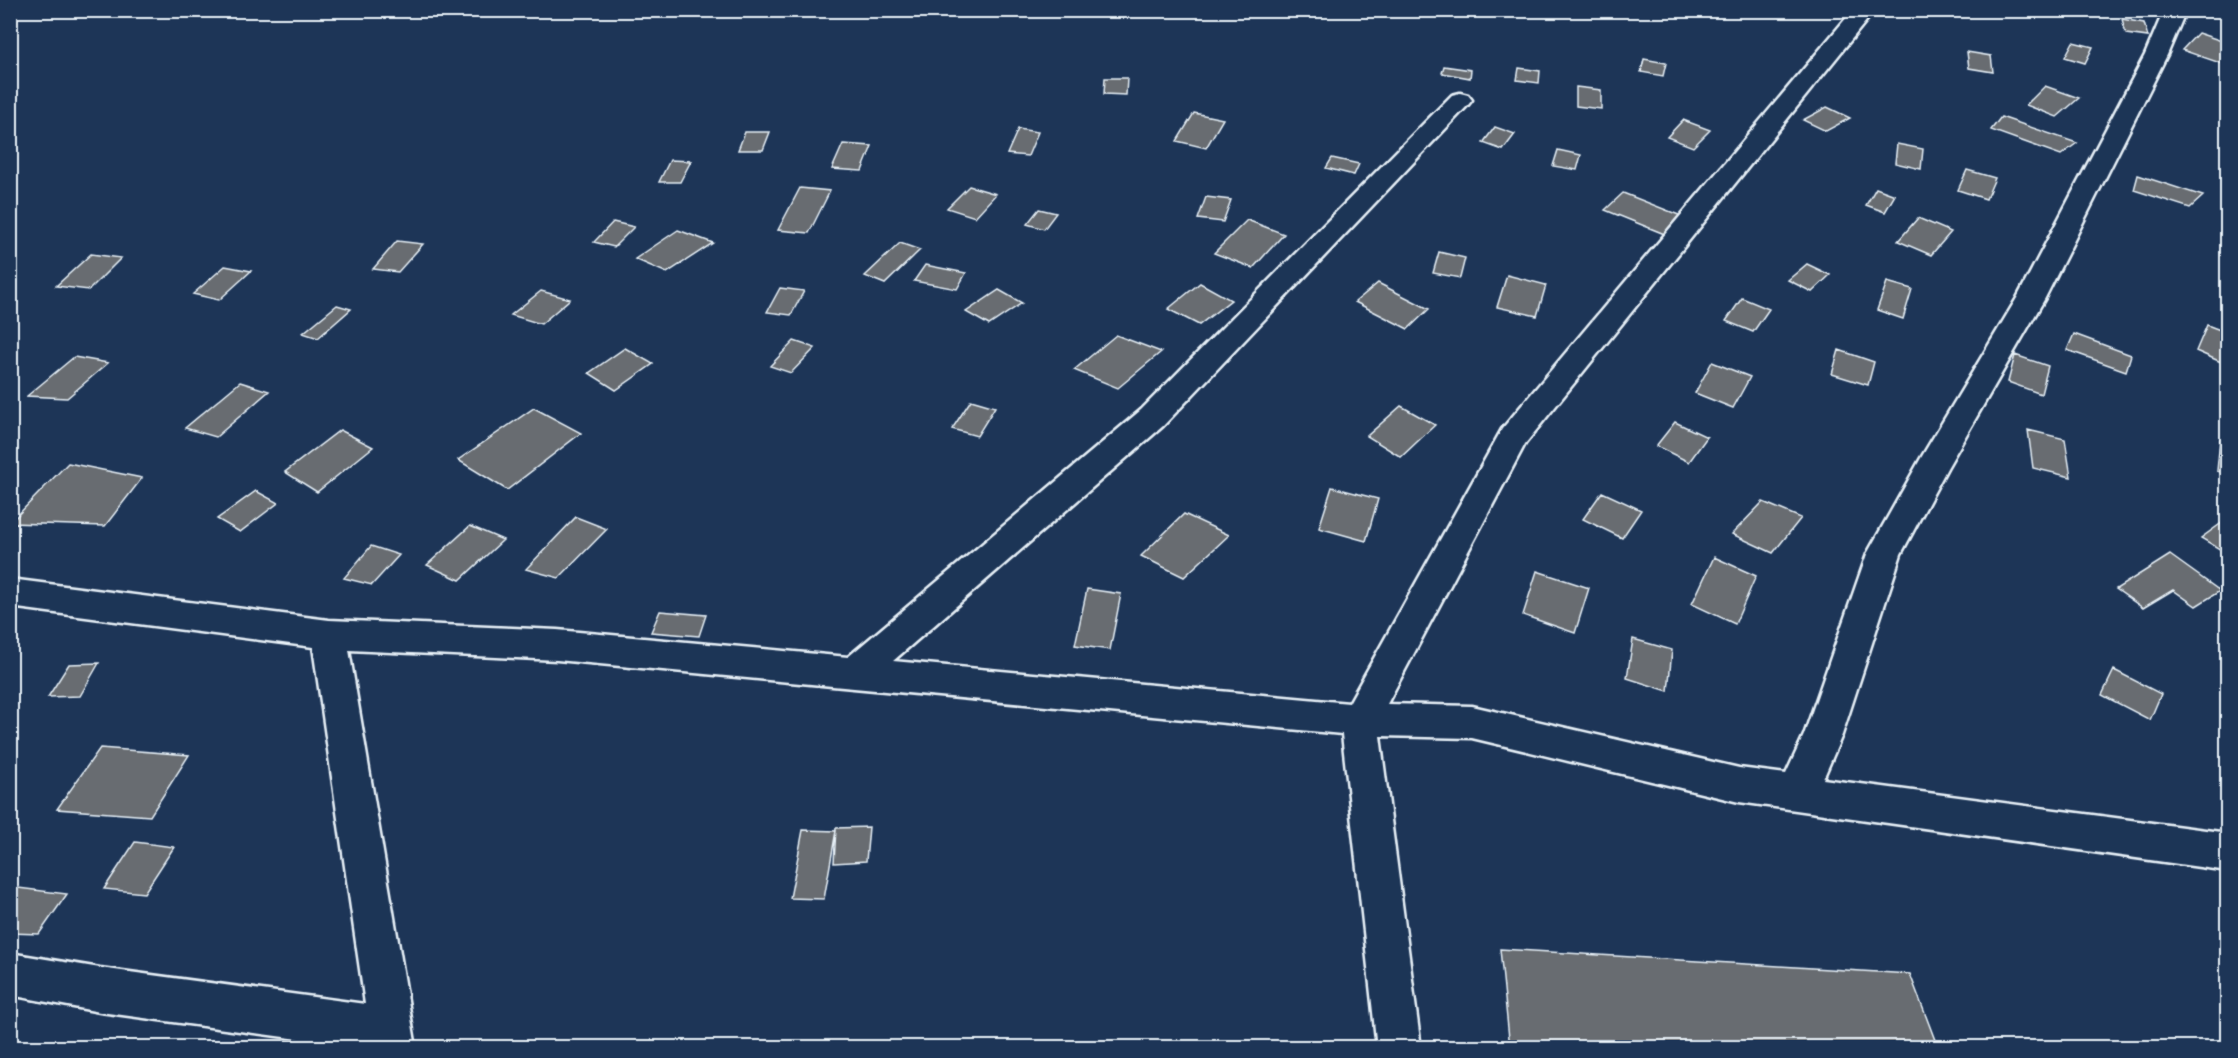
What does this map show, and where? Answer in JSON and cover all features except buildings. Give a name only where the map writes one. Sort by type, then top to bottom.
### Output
[{"type":"street","points":[[1399,1047],[1359,720],[1513,437],[1865,10]]},
{"type":"street","points":[[1797,793],[1823,735],[1884,554],[1932,466],[2031,298],[2156,55],[2175,10]]},
{"type":"street","points":[[856,672],[1152,417],[1460,100]]},
{"type":"street","points":[[10,593],[329,635],[557,645],[1359,720],[1472,722],[1739,785],[2228,852]]},
{"type":"street","points":[[10,974],[392,1038],[329,635]]}]
